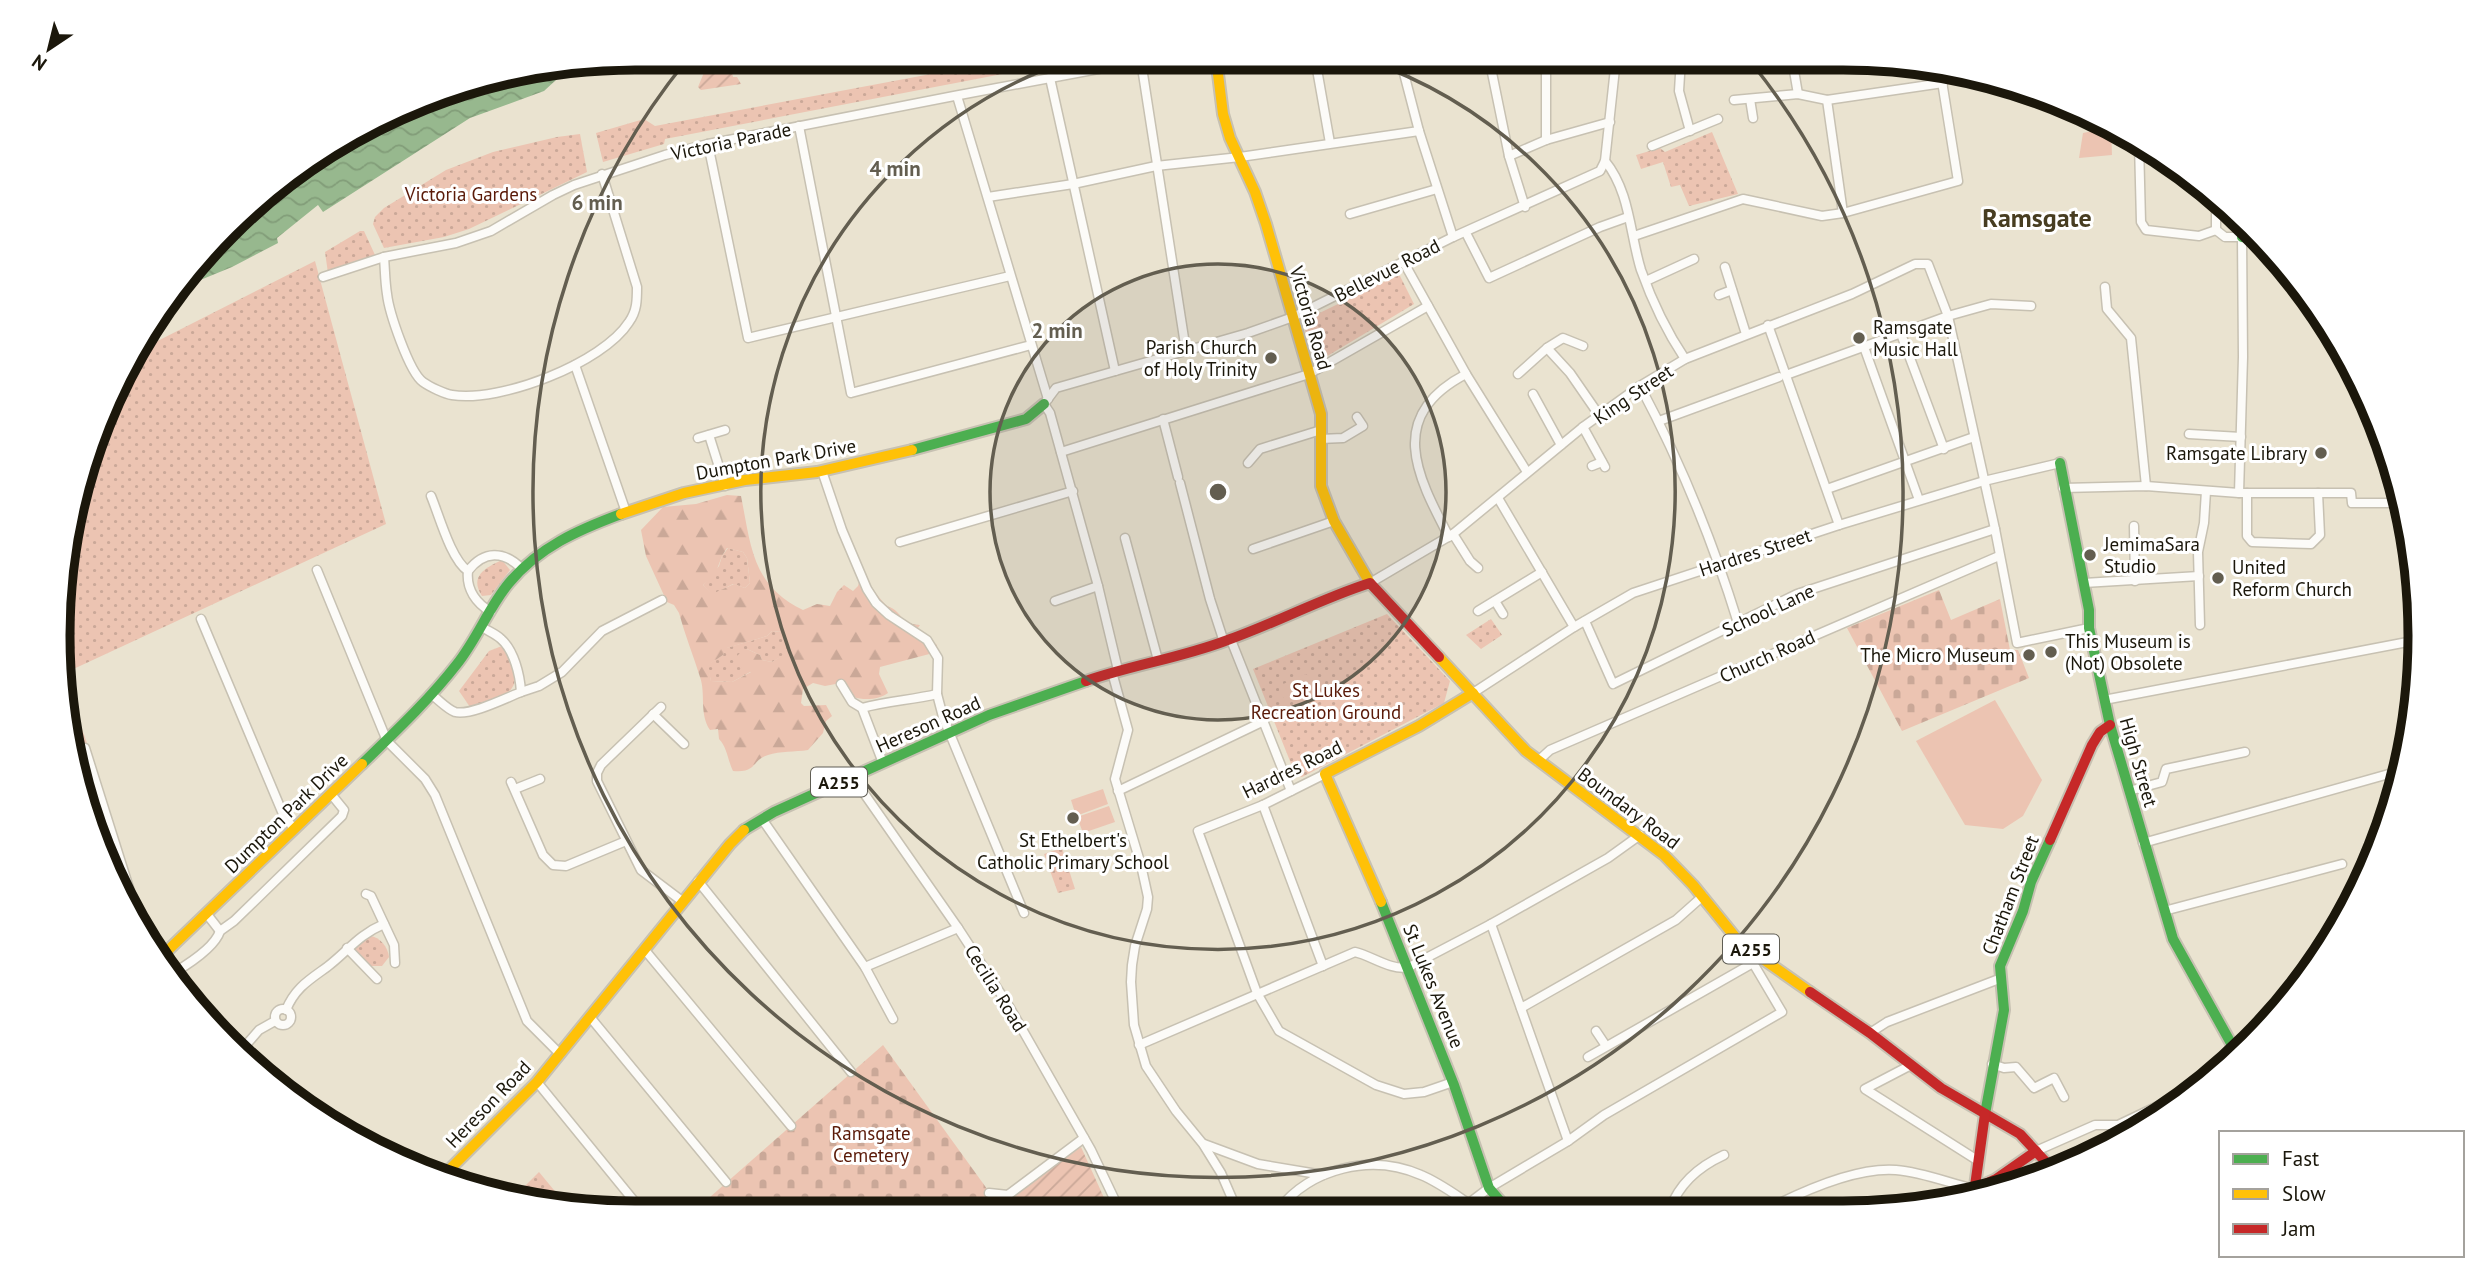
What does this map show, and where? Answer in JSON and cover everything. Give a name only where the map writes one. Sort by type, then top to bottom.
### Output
[{"type":"street","name":"Victoria Parade","points":[[323,277],[384,257],[456,243],[491,231],[553,195],[602,174],[708,144],[1093,70]]},
{"type":"street","points":[[1142,70],[1186,351]]},
{"type":"street","name":"Victoria Road","points":[[1218,70],[1223,114],[1230,138],[1266,224],[1321,414],[1321,486],[1334,521],[1370,583]]},
{"type":"street","points":[[1317,70],[1330,143]]},
{"type":"street","points":[[1403,70],[1419,131],[1453,237]]},
{"type":"street","points":[[1491,70],[1509,156],[1525,207]]},
{"type":"street","points":[[1546,70],[1546,140]]},
{"type":"street","points":[[1615,70],[1605,162],[1614,171],[1629,217],[1641,269],[1663,321],[1685,359]]},
{"type":"street","points":[[1680,70],[1679,91],[1689,131]]},
{"type":"street","points":[[1794,70],[1798,94]]},
{"type":"street","points":[[1050,78],[1115,371]]},
{"type":"street","points":[[1634,236],[1743,199],[1822,216],[1843,214],[1958,181],[1942,79]]},
{"type":"street","points":[[1734,100],[1798,94],[1827,100],[1943,83]]},
{"type":"street","points":[[957,96],[1073,491],[1098,586],[1128,730],[1115,779],[1148,897],[1147,909],[1135,946],[1131,982],[1134,1025],[1146,1066],[1157,1085],[1203,1144],[1221,1173],[1233,1201]]},
{"type":"street","points":[[1750,99],[1753,118]]},
{"type":"street","points":[[1827,100],[1843,214]]},
{"type":"street","points":[[1652,146],[1718,119]]},
{"type":"street","points":[[1509,156],[1546,140],[1610,122]]},
{"type":"street","points":[[799,126],[851,393],[1031,345]]},
{"type":"street","points":[[988,197],[1073,184],[1156,166],[1240,157],[1419,131]]},
{"type":"street","points":[[708,144],[748,338],[1010,276]]},
{"type":"street","points":[[2139,154],[2141,222],[2146,230],[2199,236],[2216,230]]},
{"type":"street","name":"Bellevue Road","points":[[1046,401],[1056,388],[1248,333],[1293,317],[1453,237],[1502,214],[1525,207],[1600,171],[1605,162]]},
{"type":"street","points":[[384,257],[387,296],[403,349],[422,381],[452,395],[497,394],[533,383],[600,352],[619,336],[634,315],[637,287],[602,174]]},
{"type":"street","points":[[1350,214],[1437,189]]},
{"type":"street","points":[[2216,211],[2216,230]]},
{"type":"street","points":[[1466,233],[1489,278],[1600,227],[1629,217]]},
{"type":"street","points":[[2216,230],[2225,237],[2242,237],[2241,437],[2247,536],[2252,542],[2311,544],[2320,535],[2318,493]]},
{"type":"street","points":[[1646,281],[1694,259]]},
{"type":"street","points":[[1403,261],[1466,374],[1527,472]]},
{"type":"street","name":"King Street","points":[[1370,583],[1451,536],[1583,427],[1640,386],[1685,359],[1852,294],[1915,264],[1928,264],[1948,316]]},
{"type":"street","points":[[1725,267],[1746,334]]},
{"type":"street","points":[[2105,287],[2107,309],[2131,338],[2146,486]]},
{"type":"street","points":[[1718,295],[1732,290]]},
{"type":"street","points":[[1659,421],[1948,316],[1991,304],[2031,306]]},
{"type":"street","points":[[1061,452],[1308,374],[1428,306]]},
{"type":"street","points":[[1948,316],[2017,643],[2089,628]]},
{"type":"street","points":[[1768,325],[1782,376],[1839,525]]},
{"type":"street","points":[[1901,334],[1944,449]]},
{"type":"street","points":[[1518,374],[1547,348],[1563,338],[1583,346]]},
{"type":"street","points":[[1864,346],[1919,500]]},
{"type":"street","points":[[1547,348],[1570,373],[1599,415]]},
{"type":"street","points":[[575,365],[625,512]]},
{"type":"street","points":[[1466,374],[1448,384],[1430,401],[1421,414],[1414,444],[1423,484],[1451,536],[1478,568]]},
{"type":"street","points":[[1640,386],[1680,469],[1738,623]]},
{"type":"street","points":[[1532,394],[1561,445]]},
{"type":"street","name":"Dumpton Park Drive","points":[[166,952],[432,695],[458,663],[508,584],[522,568],[556,542],[625,512],[684,493],[745,480],[822,471],[880,459],[1026,419],[1046,401]]},
{"type":"street","points":[[1248,463],[1260,449],[1321,434],[1343,438],[1363,426],[1357,417]]},
{"type":"street","points":[[1163,419],[1210,599],[1264,721],[1291,792]]},
{"type":"street","points":[[1583,427],[1604,464],[1592,466]]},
{"type":"street","points":[[698,438],[725,430]]},
{"type":"street","points":[[2189,434],[2241,437]]},
{"type":"street","points":[[709,435],[725,486]]},
{"type":"street","points":[[1827,489],[1974,437]]},
{"type":"street","name":"Hardres Street","points":[[1473,693],[1574,627],[1633,593],[1919,500],[2060,463]]},
{"type":"street","name":"High Street","points":[[2060,463],[2104,700],[2164,911],[2173,939],[2232,1045]]},
{"type":"street","points":[[822,471],[842,530],[867,589],[876,603],[889,615],[927,640],[938,658],[937,694],[943,717],[1024,913]]},
{"type":"street","points":[[2063,488],[2146,486],[2243,493],[2351,493],[2352,503],[2392,502]]},
{"type":"street","points":[[900,542],[1073,491]]},
{"type":"street","points":[[2200,625],[2198,552],[2203,533],[2206,491]]},
{"type":"street","points":[[431,496],[461,567],[468,571]]},
{"type":"street","points":[[1498,498],[1574,627]]},
{"type":"street","points":[[1253,550],[1334,521]]},
{"type":"street","points":[[2134,526],[2134,581]]},
{"type":"street","name":"School Lane","points":[[1585,621],[1613,684],[1797,594],[1995,529]]},
{"type":"street","points":[[1125,538],[1158,660]]},
{"type":"street","points":[[491,612],[474,598],[468,571],[476,563],[498,555],[508,556],[522,568]]},
{"type":"street","name":"Church Road","points":[[1538,761],[1550,750],[1999,556]]},
{"type":"street","points":[[317,570],[387,741],[425,779],[435,795],[527,1021],[560,1054]]},
{"type":"street","points":[[1478,611],[1542,572]]},
{"type":"street","points":[[2084,583],[2199,576]]},
{"type":"street","name":"Hereson Road","points":[[450,1169],[537,1082],[698,881],[743,831],[762,819],[852,776],[989,715],[1115,671],[1228,641],[1370,583]]},
{"type":"street","name":"Boundary Road","points":[[1370,583],[1514,740],[1538,761],[1640,835],[1675,865],[1735,939],[1871,1033],[1941,1088],[1984,1114]]},
{"type":"street","points":[[1055,601],[1098,586]]},
{"type":"street","points":[[432,695],[449,708],[460,712],[473,710],[538,686],[562,672],[602,631],[662,600]]},
{"type":"street","points":[[1495,601],[1503,614]]},
{"type":"street","points":[[201,619],[283,814],[294,829]]},
{"type":"street","points":[[482,627],[501,639],[509,648],[520,678],[521,692]]},
{"type":"street","points":[[2104,700],[2408,642]]},
{"type":"street","points":[[841,684],[852,702],[862,708],[883,764]]},
{"type":"street","name":"Hardres Road","points":[[1257,993],[1198,831],[1291,792],[1419,726],[1473,693]]},
{"type":"street","points":[[862,708],[887,701],[905,702],[937,694]]},
{"type":"street","points":[[661,707],[601,765],[597,781],[641,870],[682,901]]},
{"type":"street","points":[[653,714],[684,744]]},
{"type":"street","points":[[1118,791],[1264,721]]},
{"type":"street","name":"Chatham Street","points":[[1974,1185],[1992,1064],[2004,1010],[2000,966],[2023,911],[2031,882],[2092,744],[2100,732],[2110,725]]},
{"type":"street","points":[[85,748],[129,887]]},
{"type":"street","points":[[2129,791],[2162,782],[2166,769],[2245,752]]},
{"type":"street","points":[[2144,843],[2391,773]]},
{"type":"street","name":"St Lukes Avenue","points":[[1325,774],[1409,967],[1453,1082],[1489,1188],[1500,1201]]},
{"type":"street","name":"Cecilia Road","points":[[852,776],[1010,1008],[1084,1138],[1116,1201]]},
{"type":"street","points":[[540,779],[513,785],[543,855],[552,865],[566,866],[626,841]]},
{"type":"street","points":[[179,969],[200,954],[219,936],[220,931],[234,921],[342,816],[344,810],[331,794]]},
{"type":"street","points":[[1262,805],[1323,966]]},
{"type":"street","points":[[762,819],[865,967],[893,1018]]},
{"type":"street","points":[[1139,1045],[1355,952],[1404,969],[1409,967],[1611,857],[1640,835]]},
{"type":"street","points":[[2164,911],[2342,864]]},
{"type":"street","points":[[698,881],[851,1072]]},
{"type":"street","points":[[366,894],[371,896],[394,945],[395,963]]},
{"type":"street","points":[[1521,1008],[1676,920],[1703,897]]},
{"type":"street","points":[[206,914],[220,931]]},
{"type":"street","points":[[246,1045],[259,1030],[275,1021],[282,1026],[287,1024],[291,1017],[286,1010],[303,984],[361,936],[384,924]]},
{"type":"street","points":[[1491,924],[1568,1141]]},
{"type":"street","points":[[865,967],[958,928]]},
{"type":"street","points":[[347,948],[377,979]]},
{"type":"street","points":[[644,949],[791,1126]]},
{"type":"street","points":[[1471,1201],[1568,1141],[1604,1115],[1782,1012],[1753,962],[1751,950]]},
{"type":"street","points":[[1588,1057],[1753,962]]},
{"type":"street","points":[[1871,1033],[1887,1022],[2000,979]]},
{"type":"street","points":[[1257,993],[1279,1031],[1376,1086],[1411,1095],[1453,1082]]},
{"type":"street","points":[[590,1017],[726,1182]]},
{"type":"street","points":[[1596,1031],[1606,1046]]},
{"type":"street","points":[[1992,1064],[2004,1068],[2016,1067],[2034,1088],[2054,1078],[2064,1097]]},
{"type":"street","points":[[1911,1065],[1865,1090],[1977,1160]]},
{"type":"street","points":[[537,1082],[634,1201]]},
{"type":"street","points":[[2002,1178],[2036,1151],[2095,1125],[2118,1125],[2154,1108]]},
{"type":"street","name":"A255","points":[[1984,1114],[2012,1128],[2047,1162]]},
{"type":"street","points":[[989,1193],[1008,1195],[1084,1138]]},
{"type":"street","points":[[1203,1144],[1258,1164],[1323,1175]]},
{"type":"street","points":[[1675,1201],[1688,1179],[1724,1155]]},
{"type":"street","points":[[1287,1201],[1298,1189],[1340,1168],[1387,1166],[1422,1175],[1465,1201]]},
{"type":"street","points":[[1787,1201],[1824,1185],[1878,1170],[1908,1172],[1963,1188]]},
{"type":"green space","points":[[705,70],[732,70],[733,77],[737,77],[741,84],[701,90],[698,87]]},
{"type":"green space","points":[[952,70],[1023,70],[665,139],[664,144],[603,162],[596,133],[644,119],[655,126]]},
{"type":"green space","points":[[2097,130],[2111,138],[2112,155],[2079,158],[2083,133]]},
{"type":"green space","points":[[1712,132],[1738,194],[1689,206],[1680,185],[1671,187],[1663,162],[1641,169],[1636,155],[1660,148],[1665,152]]},
{"type":"green space","name":"Victoria Gardens","points":[[580,134],[587,172],[469,229],[444,237],[384,248],[373,224],[375,217],[384,208],[446,170],[493,152]]},
{"type":"green space","name":"Victoria Gardens","points":[[364,231],[375,255],[328,273],[325,252]]},
{"type":"green space","points":[[315,261],[386,524],[71,670],[71,599],[89,489],[113,419],[128,385],[151,344]]},
{"type":"green space","points":[[1400,276],[1414,304],[1319,361],[1315,360],[1303,324],[1305,320]]},
{"type":"green space","points":[[727,495],[741,496],[757,563],[773,589],[786,600],[803,610],[817,604],[830,606],[844,585],[853,591],[858,586],[862,571],[886,605],[907,622],[920,625],[917,629],[937,645],[937,652],[880,667],[879,674],[888,693],[877,698],[854,697],[849,693],[846,682],[825,686],[813,683],[803,689],[801,703],[804,706],[826,705],[832,716],[826,721],[823,733],[808,750],[768,755],[747,770],[733,771],[719,739],[718,729],[710,730],[707,724],[702,684],[679,613],[674,605],[667,602],[646,556],[641,530],[663,507],[696,504]],"holes":[[[727,548],[743,552],[747,558],[750,583],[745,588],[734,584],[712,594],[703,585],[716,572]],[[772,631],[782,632],[791,650],[772,662],[762,660],[760,655],[747,649],[735,658],[742,668],[751,672],[732,682],[711,681],[708,665],[723,655],[727,648],[767,636]]]},
{"type":"green space","points":[[728,548],[743,552],[747,558],[750,583],[745,588],[733,584],[712,595],[703,585],[719,566]]},
{"type":"green space","points":[[502,560],[510,570],[491,595],[482,596],[478,589],[478,578],[485,570]]},
{"type":"green space","points":[[1939,590],[1951,620],[2000,599],[2010,650],[2018,650],[2029,678],[1902,731],[1847,628]]},
{"type":"green space","name":"St Lukes Recreation Ground","points":[[1387,614],[1450,681],[1444,703],[1302,777],[1296,776],[1253,669]]},
{"type":"green space","points":[[1491,619],[1502,635],[1481,649],[1466,635]]},
{"type":"green space","points":[[772,631],[782,632],[791,651],[772,662],[762,660],[760,655],[747,649],[738,660],[752,671],[732,682],[711,681],[707,665],[723,655],[726,648],[767,636]]},
{"type":"green space","points":[[502,646],[514,672],[515,681],[512,688],[496,699],[470,707],[459,691],[489,651]]},
{"type":"green space","points":[[1305,674],[1310,676],[1315,686],[1313,691],[1289,703],[1285,701],[1279,690],[1281,685]]},
{"type":"green space","points":[[1995,700],[2042,780],[2023,816],[2003,829],[1965,825],[1916,741]]},
{"type":"green space","points":[[75,710],[88,746],[82,750]]},
{"type":"green space","points":[[1103,789],[1108,804],[1076,816],[1071,800]]},
{"type":"green space","points":[[1109,806],[1115,822],[1083,833],[1077,817]]},
{"type":"green space","points":[[1062,848],[1075,889],[1058,893],[1044,854]]},
{"type":"green space","points":[[370,936],[380,940],[387,950],[389,957],[382,966],[371,966],[355,949]]},
{"type":"green space","name":"Ramsgate Cemetery","points":[[883,1045],[996,1201],[706,1201]]},
{"type":"green space","points":[[1081,1147],[1105,1201],[1006,1201]]},
{"type":"green space","points":[[539,1172],[558,1195],[525,1190],[522,1189]]},
{"type":"water","points":[[561,75],[544,91],[470,118],[323,212],[318,205],[277,238],[278,243],[194,283],[263,210],[321,165],[353,146],[385,128],[454,100],[489,89]]},
{"type":"traffic: fast","points":[[912,450],[1026,419],[1044,404]]},
{"type":"traffic: fast","points":[[2060,463],[2089,610],[2089,628],[2110,725],[2173,939],[2232,1045]]},
{"type":"traffic: fast","points":[[362,764],[446,677],[464,654],[502,592],[521,570],[560,541],[621,514]]},
{"type":"traffic: fast","points":[[744,830],[774,812],[989,715],[1086,681]]},
{"type":"traffic: fast","points":[[1985,1114],[2004,1010],[2000,966],[2023,911],[2031,882],[2050,840]]},
{"type":"traffic: fast","points":[[1381,902],[1454,1085],[1489,1188],[1500,1201]]},
{"type":"traffic: slow","points":[[1218,70],[1223,114],[1230,138],[1255,192],[1266,224],[1321,414],[1321,486],[1334,521],[1370,583]]},
{"type":"traffic: slow","points":[[621,514],[684,493],[745,480],[817,472],[912,450]]},
{"type":"traffic: slow","points":[[1439,657],[1526,751],[1664,855],[1693,885],[1740,943],[1810,992]]},
{"type":"traffic: slow","points":[[1381,902],[1325,774],[1419,726],[1473,693]]},
{"type":"traffic: slow","points":[[166,952],[362,764]]},
{"type":"traffic: slow","points":[[450,1169],[537,1082],[744,830]]},
{"type":"traffic: jam","points":[[1086,681],[1208,647],[1370,583],[1439,657]]},
{"type":"traffic: jam","points":[[2050,840],[2092,745],[2100,732],[2110,725]]},
{"type":"traffic: jam","points":[[1810,992],[1870,1033],[1941,1088],[2020,1134],[2046,1163]]},
{"type":"traffic: jam","points":[[1975,1185],[1985,1114]]},
{"type":"traffic: jam","points":[[1990,1182],[2036,1151]]},
{"type":"place","name":"Ramsgate Music Hall","points":[[1859,338]]},
{"type":"place","name":"Parish Church of Holy Trinity","points":[[1271,358]]},
{"type":"place","name":"Ramsgate Library","points":[[2321,453]]},
{"type":"place","name":"JemimaSara Studio","points":[[2090,555]]},
{"type":"place","name":"United Reform Church","points":[[2218,578]]},
{"type":"place","name":"This Museum is (Not) Obsolete","points":[[2051,652]]},
{"type":"place","name":"The Micro Museum","points":[[2029,655]]},
{"type":"place","name":"St Ethelbert's Catholic Primary School","points":[[1073,818]]},
{"type":"district","name":"Ramsgate","points":[[2037,217]]}]
